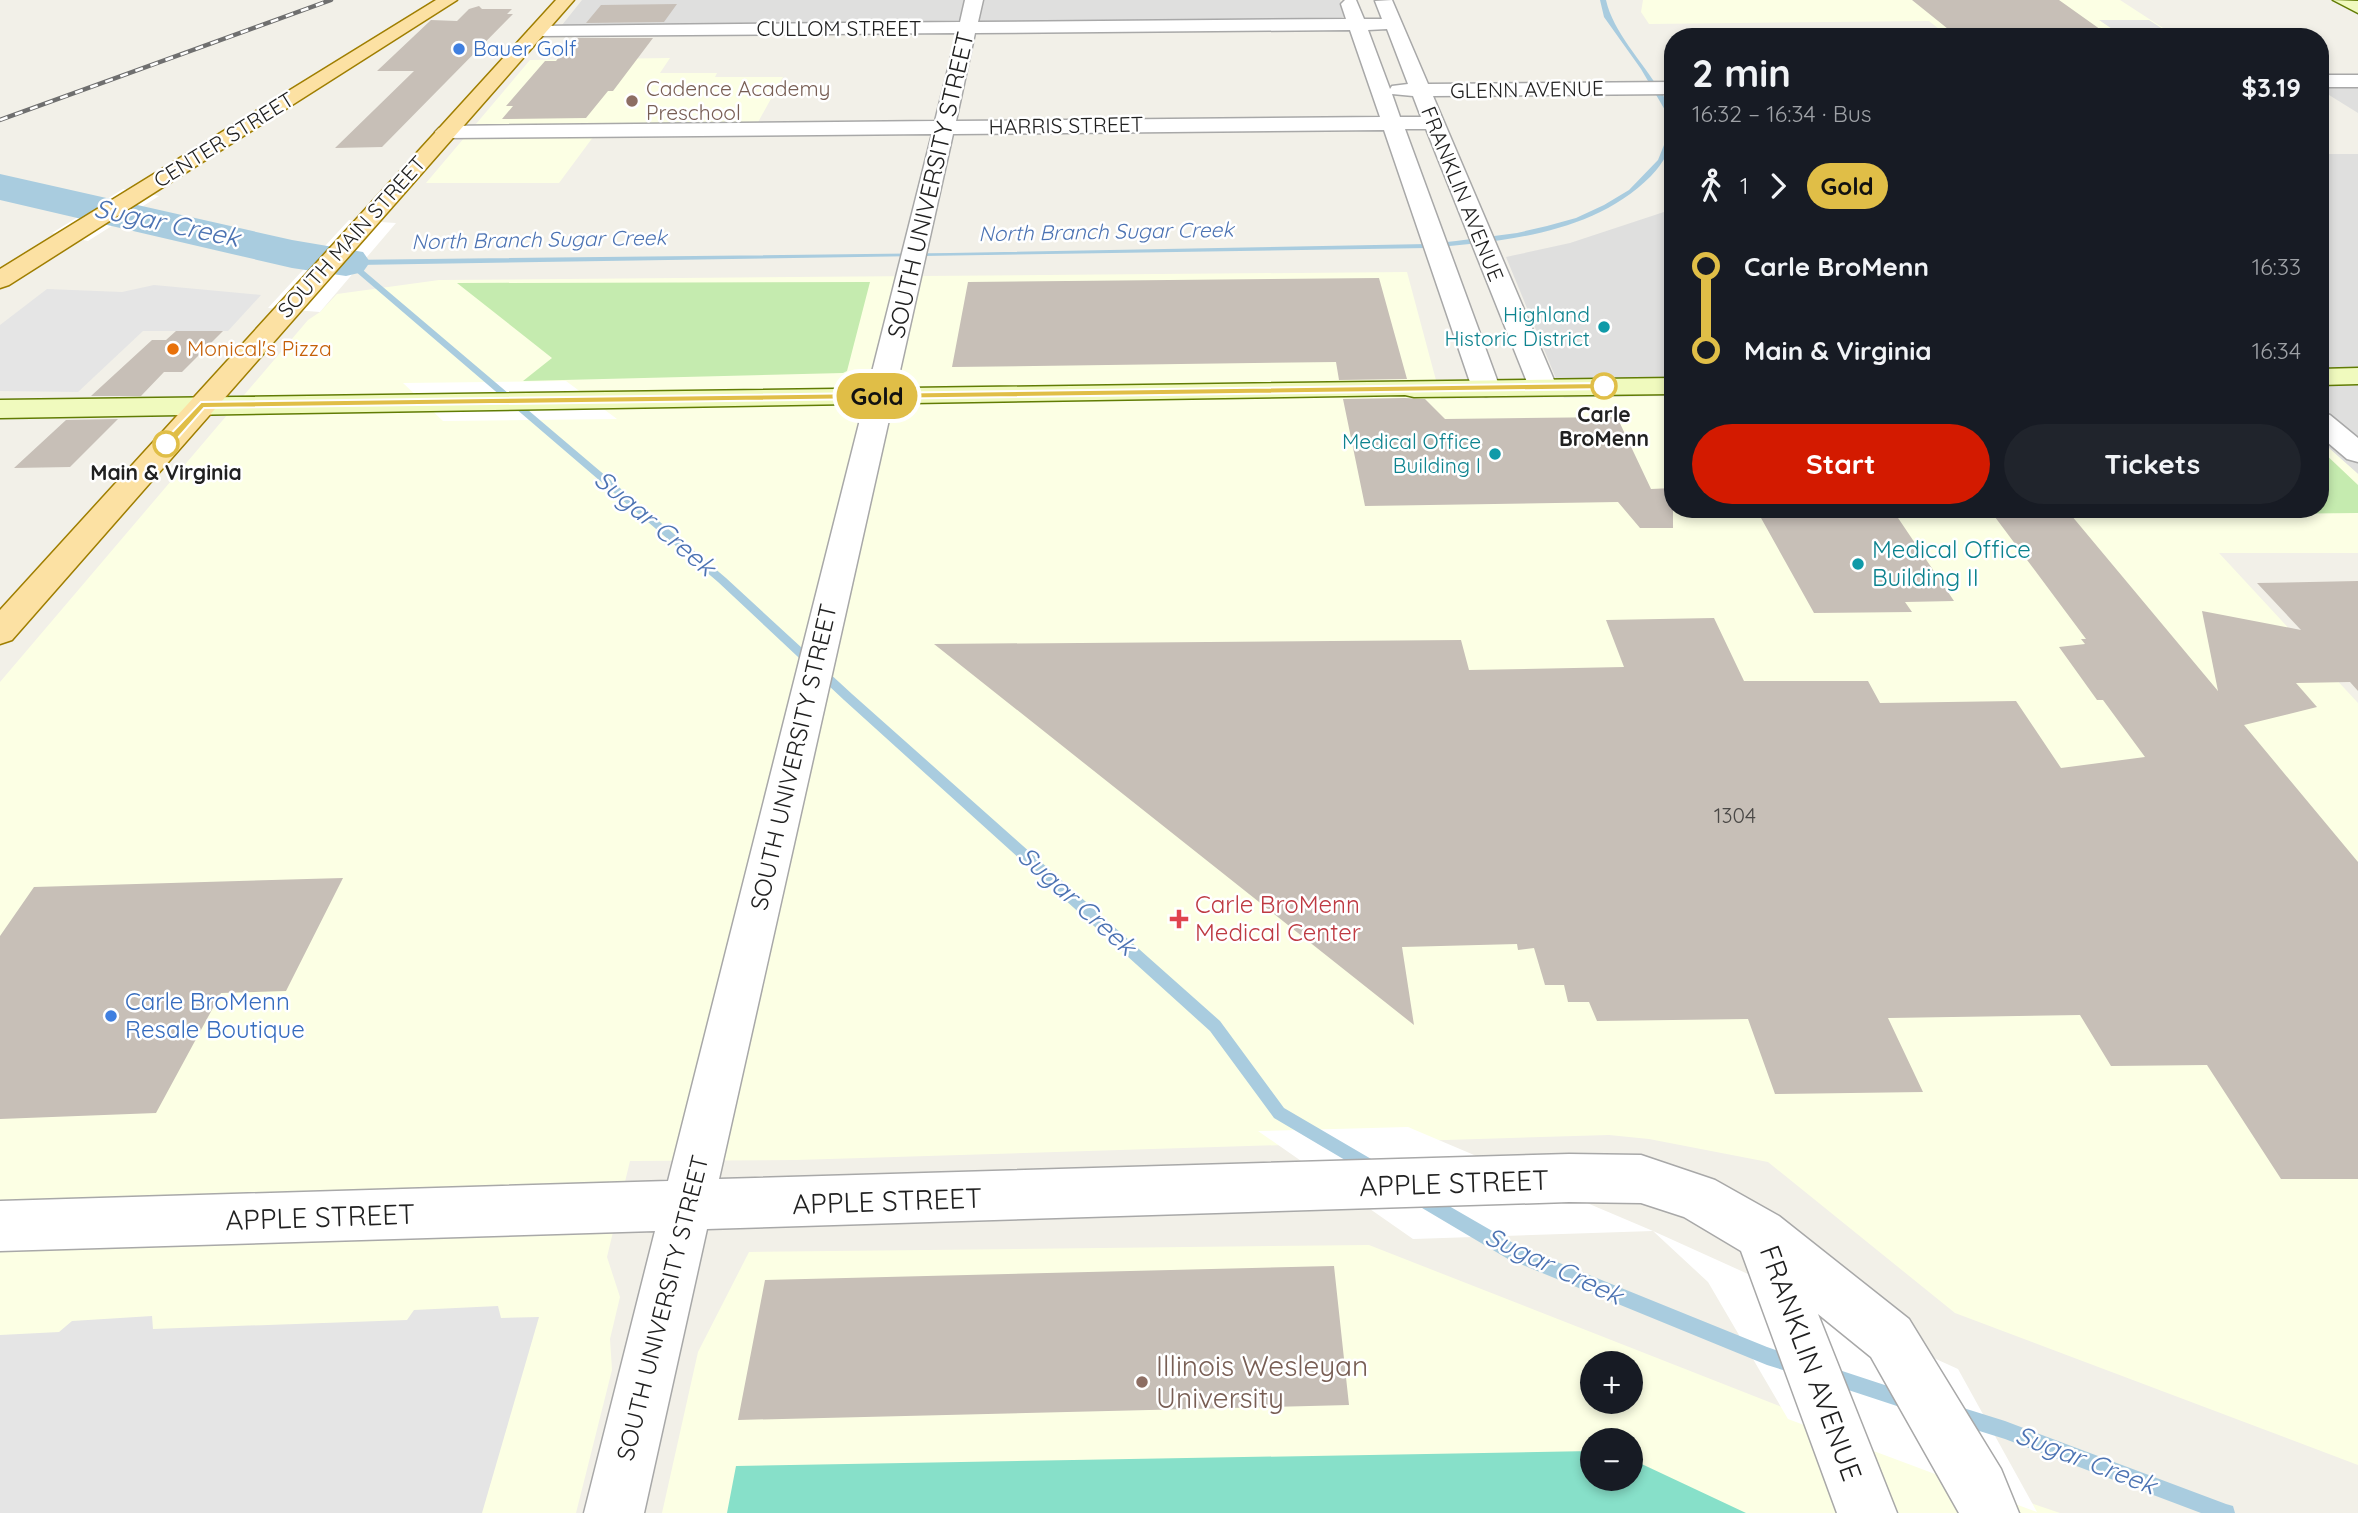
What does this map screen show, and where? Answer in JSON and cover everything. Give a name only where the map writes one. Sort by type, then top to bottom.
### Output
[{"type":"main road","name":"CENTER STREET","points":[[0,280],[448,0]]},
{"type":"main road","name":"SOUTH MAIN STREET","points":[[0,632],[565,0]]},
{"type":"street","name":"SOUTH UNIVERSITY STREET","points":[[614,1513],[974,0]]},
{"type":"street","name":"FRANKLIN AVENUE","points":[[1349,0],[1486,388]]},
{"type":"street","name":"FRANKLIN AVENUE","points":[[1384,0],[1543,387]]},
{"type":"street","points":[[2342,0],[2358,8]]},
{"type":"street","name":"CULLOM STREET","points":[[537,31],[1393,24]]},
{"type":"street","points":[[2329,81],[2358,81]]},
{"type":"street","name":"GLENN AVENUE","points":[[1381,90],[1664,88]]},
{"type":"street","name":"HARRIS STREET","points":[[446,132],[1433,123]]},
{"type":"street","points":[[2329,377],[2358,376]]},
{"type":"street","points":[[0,409],[1664,386]]},
{"type":"street","points":[[2329,429],[2358,453]]},
{"type":"street","name":"APPLE STREET","points":[[0,1226],[1569,1178],[1642,1179],[1697,1197],[1761,1234]]},
{"type":"street","name":"FRANKLIN AVENUE","points":[[1761,1234],[1867,1513]]},
{"type":"street","name":"FRANKLIN AVENUE","points":[[1761,1234],[1890,1338],[1984,1501]]},
{"type":"shaded area","points":[[582,0],[1340,0],[1345,16],[1340,19],[562,25]]},
{"type":"shaded area","points":[[1643,0],[2120,0],[2163,28],[1938,28],[1929,21],[1649,24],[1641,12]]},
{"type":"shaded area","points":[[2099,20],[2149,20],[2161,28],[2111,28]]},
{"type":"shaded area","name":"Cadence Academy Preschool","points":[[670,58],[660,73],[717,73],[715,77],[783,77],[757,124],[602,125],[559,183],[426,183],[530,60]]},
{"type":"shaded area","points":[[2329,81],[2358,81],[2358,113],[2329,95]]},
{"type":"shaded area","points":[[2329,154],[2358,154],[2358,474],[2329,448]]},
{"type":"shaded area","name":"Highland Historic District","points":[[1664,212],[1664,396],[1564,398],[1506,257],[1570,243]]},
{"type":"shaded area","name":"Carle BroMenn Medical Center","points":[[1407,272],[1441,399],[1664,396],[1664,518],[2329,518],[2329,448],[2358,474],[2358,553],[2219,553],[2358,703],[2358,1465],[1955,1313],[1768,1162],[1649,1139],[1609,1135],[796,1160],[630,1161],[607,1257],[620,1297],[610,1339],[612,1370],[576,1513],[0,1513],[0,682],[308,320],[337,294],[439,280]]},
{"type":"shaded area","points":[[154,285],[261,295],[228,331],[143,331],[78,392],[0,391],[0,325],[47,289],[122,292]]},
{"type":"shaded area","name":"Illinois Wesleyan University","points":[[1369,1245],[1639,1351],[1580,1351],[1580,1414],[1643,1414],[1643,1353],[1996,1491],[2060,1513],[662,1513],[698,1352],[749,1252]]},
{"type":"shaded area","points":[[498,1306],[501,1318],[539,1317],[482,1513],[0,1513],[0,1335],[59,1332],[72,1321],[152,1316],[153,1329],[407,1320],[414,1310]]},
{"type":"green space","points":[[870,282],[847,371],[843,373],[523,381],[552,358],[457,283]]},
{"type":"green space","points":[[2329,458],[2358,485],[2358,513],[2329,513]]},
{"type":"green space","points":[[1580,1451],[1580,1491],[1643,1491],[1643,1465],[1746,1513],[727,1513],[736,1466]]},
{"type":"pier","points":[[123,189],[159,196],[88,241],[52,233]]},
{"type":"pier","points":[[349,220],[396,223],[320,312],[268,308]]},
{"type":"pier","points":[[566,381],[617,419],[443,421],[403,383]]},
{"type":"pier","points":[[1408,1127],[1653,1231],[1413,1239],[1258,1131]]},
{"type":"pier","points":[[1653,1231],[1958,1369],[2037,1512],[1788,1419],[1708,1282]]},
{"type":"building","points":[[1912,0],[2059,0],[2098,28],[1947,28]]},
{"type":"building","points":[[677,4],[664,22],[586,23],[601,5]]},
{"type":"building","points":[[479,6],[482,9],[512,9],[507,14],[513,14],[382,147],[335,148],[414,71],[377,71],[431,20],[457,21],[469,9]]},
{"type":"building","points":[[574,38],[653,38],[613,91],[608,91],[586,118],[502,119],[513,106],[506,106],[545,61],[556,61]]},
{"type":"building","points":[[1379,278],[1407,379],[1339,380],[1336,362],[952,367],[968,282]]},
{"type":"building","name":"Monical's Pizza","points":[[176,331],[223,331],[182,372],[164,372],[141,396],[91,396],[152,340],[166,340]]},
{"type":"building","name":"Medical Office Building I","points":[[1343,399],[1425,399],[1445,419],[1617,417],[1651,489],[1664,488],[1664,518],[1673,518],[1673,528],[1640,528],[1618,502],[1365,506]]},
{"type":"building","points":[[118,419],[70,467],[14,468],[66,420]]},
{"type":"building","name":"Medical Office Building II","points":[[1761,518],[1898,518],[1954,601],[1905,602],[1912,612],[1814,613]]},
{"type":"building","name":"Carle BroMenn Medical Center","points":[[1996,518],[2074,518],[2218,691],[2202,611],[2301,630],[2257,583],[2358,581],[2358,691],[2350,682],[2296,683],[2317,707],[2244,725],[2358,862],[2358,1179],[2281,1179],[2207,1065],[2111,1066],[2080,1015],[1888,1018],[1923,1092],[1775,1094],[1748,1019],[1597,1021],[1589,1002],[1568,1002],[1564,985],[1545,985],[1534,948],[1518,950],[1517,944],[1402,947],[1414,1025],[934,644],[1461,640],[1469,670],[1624,667],[1606,620],[1714,618],[1744,681],[1868,681],[1880,703],[2016,701],[2061,768],[2145,757],[2103,700],[2097,700],[2059,647],[2085,644],[2081,639],[2086,639]]},
{"type":"building","name":"Carle BroMenn Resale Boutique","points":[[343,878],[286,991],[221,993],[156,1113],[0,1119],[0,936],[34,887]]},
{"type":"building","points":[[1334,1266],[1349,1405],[738,1420],[765,1280]]},
{"type":"waterway","name":"North Branch Sugar Creek","points":[[1603,0],[1607,17],[1644,69],[1664,103]]},
{"type":"waterway","name":"North Branch Sugar Creek","points":[[350,263],[1428,246],[1517,235],[1579,219],[1607,207],[1632,191],[1664,154]]},
{"type":"waterway","name":"Sugar Creek","points":[[0,187],[292,254],[346,262]]},
{"type":"waterway","name":"Sugar Creek","points":[[346,262],[358,269],[722,580],[848,697],[1215,1026],[1279,1113],[1372,1168]]},
{"type":"waterway","name":"Sugar Creek","points":[[1423,1199],[1514,1253],[1767,1356],[1796,1365]]},
{"type":"waterway","name":"Sugar Creek","points":[[1830,1376],[1906,1400]]},
{"type":"waterway","name":"Sugar Creek","points":[[1957,1415],[2005,1430],[2226,1513]]},
{"type":"railway","points":[[0,120],[331,0]]},
{"type":"bus line","name":"Gold","points":[[166,444],[201,405],[1604,386]]},
{"type":"place","name":"Bauer Golf","points":[[459,49]]},
{"type":"place","name":"Cadence Academy Preschool","points":[[632,101]]},
{"type":"place","name":"Highland Historic District","points":[[1604,327]]},
{"type":"place","name":"Monical's Pizza","points":[[173,349]]},
{"type":"place","name":"Carle BroMenn","points":[[1604,386]]},
{"type":"place","name":"Main & Virginia","points":[[166,444]]},
{"type":"place","name":"Medical Office Building I","points":[[1495,454]]},
{"type":"place","name":"Medical Office Building II","points":[[1858,564]]},
{"type":"place","name":"Carle BroMenn Medical Center","points":[[1179,919]]},
{"type":"place","name":"Carle BroMenn Resale Boutique","points":[[111,1016]]},
{"type":"place","name":"Illinois Wesleyan University","points":[[1142,1382]]}]
